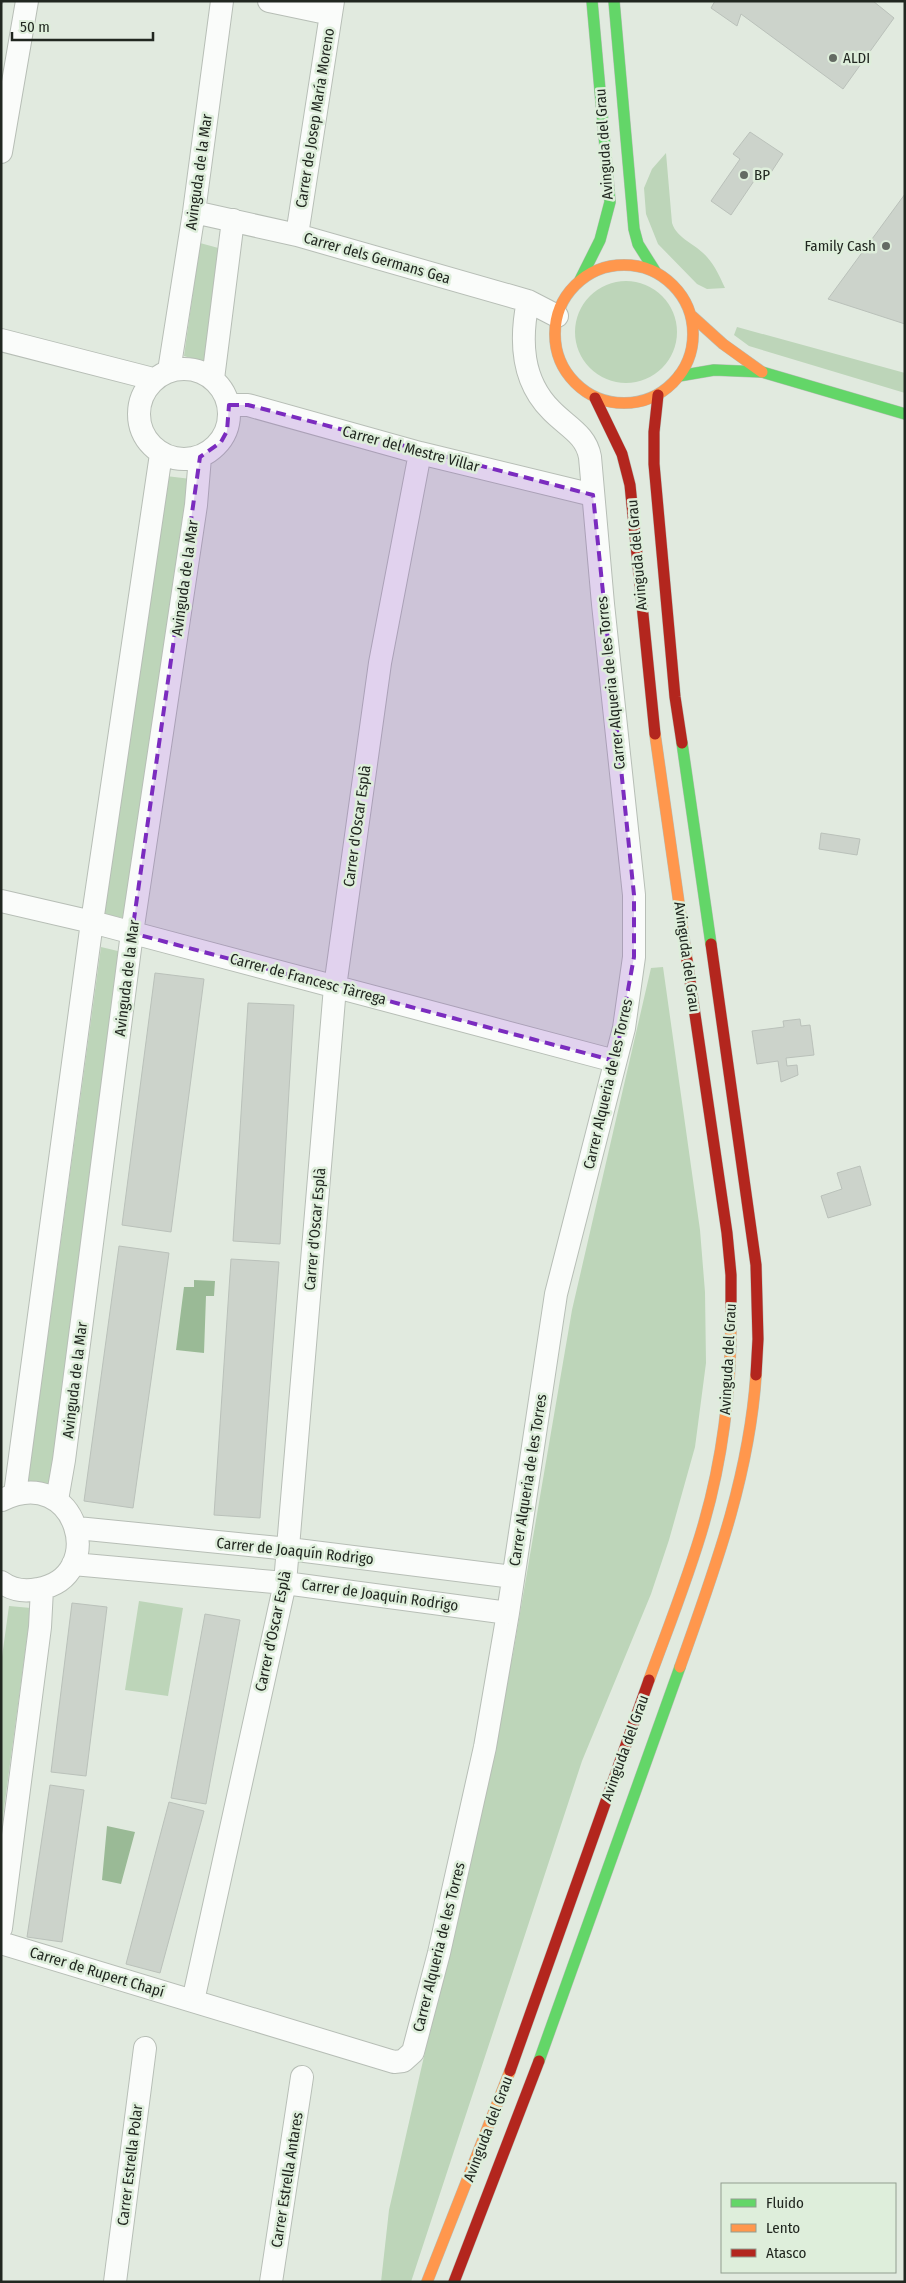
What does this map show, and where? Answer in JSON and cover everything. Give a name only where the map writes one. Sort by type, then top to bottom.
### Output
[{"type":"main road","name":"Avinguda del Grau","points":[[580,280],[600,240],[610,202],[592,1]]},
{"type":"main road","name":"Avinguda del Grau","points":[[614,1],[634,229],[638,244],[655,272]]},
{"type":"main road","points":[[692,316],[693,341],[689,359],[680,376],[670,387],[658,395],[638,402],[616,403],[595,398],[578,387],[566,372],[557,355],[554,335],[557,316],[566,296],[580,280],[597,270],[616,265],[636,266],[655,272],[669,281],[680,292],[692,316],[722,344],[762,372]]},
{"type":"main road","points":[[680,376],[714,370],[762,372],[905,414]]},
{"type":"main road","name":"Avinguda del Grau","points":[[454,2282],[579,1955],[723,1547],[740,1488],[755,1386],[758,1339],[756,1265],[738,1128],[675,697],[654,464],[654,432],[658,395]]},
{"type":"main road","name":"Avinguda del Grau","points":[[427,2282],[501,2096],[676,1607],[712,1492],[722,1445],[729,1393],[732,1322],[731,1275],[727,1233],[653,722],[630,486],[622,454],[595,398]]},
{"type":"street","points":[[1,152],[27,1]]},
{"type":"street","name":"Avinguda de la Mar","points":[[161,375],[194,212],[222,1]]},
{"type":"street","points":[[270,1],[332,8]]},
{"type":"street","name":"Carrer de Josep María Moreno","points":[[297,235],[332,8]]},
{"type":"street","name":"Carrer dels Germans Gea","points":[[194,212],[297,235],[528,301],[557,316]]},
{"type":"street","points":[[213,379],[233,220]]},
{"type":"street","points":[[528,301],[522,337],[529,374],[536,390],[550,410],[576,431],[586,443],[590,457],[593,495]]},
{"type":"street","points":[[1,340],[161,375],[192,370],[213,379],[223,391],[229,405],[230,418],[224,436],[211,451],[200,457],[180,460],[161,454],[150,444],[143,433],[139,420],[140,406],[161,375]]},
{"type":"street","name":"Carrer del Mestre Villar","points":[[229,405],[248,405],[420,453],[593,495]]},
{"type":"street","name":"Carrer d'Oscar Esplà","points":[[193,2001],[285,1583],[335,987],[380,662],[420,453]]},
{"type":"street","points":[[2,1590],[42,1589],[65,1575],[73,1564],[78,1546],[77,1528],[69,1513],[57,1500],[39,1493],[27,1492],[8,1497],[161,454]]},
{"type":"street","name":"Avinguda de la Mar","points":[[57,1500],[64,1460],[132,933],[196,505],[200,457]]},
{"type":"street","name":"Carrer Alqueria de les Torres","points":[[193,2001],[394,2062],[403,2061],[413,2052],[439,1953],[485,1747],[508,1613],[556,1294],[624,1028],[634,957],[634,895],[593,495]]},
{"type":"street","name":"Carrer de Francesc Tàrrega","points":[[1,901],[92,922],[615,1061]]},
{"type":"street","name":"Carrer de Joaquín Rodrigo","points":[[77,1528],[289,1549],[513,1577]]},
{"type":"street","name":"Carrer de Joaquin Rodrigo","points":[[73,1564],[285,1583],[508,1613]]},
{"type":"street","points":[[1,1928],[40,1627],[42,1589]]},
{"type":"street","name":"Carrer de Rupert Chapí","points":[[1,1943],[193,2001]]},
{"type":"street","name":"Carrer Estrella Polar","points":[[115,2282],[145,2048]]},
{"type":"street","name":"Carrer Estrella Antares","points":[[271,2282],[302,2078]]},
{"type":"highlighted area","points":[[229,405],[248,405],[593,495],[634,895],[634,957],[615,1061],[132,933],[200,457],[221,442],[227,431]]},
{"type":"shaded area","points":[[666,153],[674,229],[710,260],[725,288],[707,289],[697,284],[658,244],[646,214],[644,188],[652,169]]},
{"type":"shaded area","points":[[200,243],[222,249],[207,363],[184,356]]},
{"type":"shaded area","points":[[626,281],[645,285],[662,296],[673,313],[677,332],[673,351],[662,368],[645,379],[626,383],[607,379],[590,368],[579,351],[575,332],[579,313],[590,296],[607,285]]},
{"type":"shaded area","points":[[737,327],[905,373],[905,393],[749,346],[734,335]]},
{"type":"shaded area","points":[[166,476],[191,479],[128,919],[104,914]]},
{"type":"shaded area","points":[[101,947],[122,952],[49,1490],[27,1489]]},
{"type":"shaded area","points":[[663,967],[700,1230],[705,1292],[706,1363],[695,1447],[669,1540],[651,1594],[582,1761],[411,2282],[381,2282],[389,2210],[513,1654],[572,1310],[651,968]]},
{"type":"shaded area","points":[[194,1280],[215,1281],[214,1296],[206,1296],[204,1353],[176,1350],[184,1287],[194,1287]]},
{"type":"shaded area","points":[[139,1601],[183,1608],[168,1696],[125,1690]]},
{"type":"shaded area","points":[[9,1606],[31,1608],[1,1831],[1,1664]]},
{"type":"shaded area","points":[[107,1826],[135,1832],[121,1884],[102,1880]]},
{"type":"building","name":"ALDI","points":[[715,1],[873,1],[894,18],[843,89],[741,14],[737,26],[711,8]]},
{"type":"building","name":"BP","points":[[750,132],[783,154],[768,177],[760,172],[731,215],[711,201],[740,159],[733,154]]},
{"type":"building","name":"Family Cash","points":[[905,194],[905,324],[828,299]]},
{"type":"building","points":[[821,833],[860,839],[857,855],[819,849]]},
{"type":"building","points":[[155,973],[204,979],[171,1232],[122,1225]]},
{"type":"building","points":[[248,1003],[294,1005],[280,1244],[233,1241]]},
{"type":"building","points":[[800,1019],[801,1026],[810,1025],[814,1055],[786,1058],[787,1066],[797,1065],[798,1075],[781,1082],[778,1061],[757,1064],[752,1031],[784,1027],[783,1021]]},
{"type":"building","points":[[860,1166],[871,1205],[828,1218],[821,1196],[842,1189],[837,1173]]},
{"type":"building","points":[[119,1246],[169,1253],[133,1508],[84,1501]]},
{"type":"building","points":[[231,1259],[279,1262],[260,1518],[214,1515]]},
{"type":"building","points":[[72,1603],[107,1607],[86,1776],[51,1772]]},
{"type":"building","points":[[205,1614],[240,1620],[206,1804],[171,1798]]},
{"type":"building","points":[[50,1785],[84,1790],[62,1942],[27,1937]]},
{"type":"building","points":[[169,1802],[204,1811],[160,1973],[126,1964]]},
{"type":"traffic: fast","points":[[580,280],[600,240],[610,202],[592,1]]},
{"type":"traffic: fast","points":[[614,1],[634,229],[638,244],[655,271]]},
{"type":"traffic: fast","points":[[679,376],[714,370],[762,372],[905,414]]},
{"type":"traffic: fast","points":[[682,743],[711,944]]},
{"type":"traffic: fast","points":[[539,2061],[680,1667]]},
{"type":"traffic: slow","points":[[624,265],[638,266],[651,270],[673,285],[688,307],[692,320],[693,334],[692,348],[688,361],[673,383],[651,398],[638,402],[624,403],[610,402],[597,398],[575,383],[560,361],[556,348],[555,334],[556,320],[560,307],[575,285],[597,270],[610,266],[624,265]]},
{"type":"traffic: slow","points":[[692,316],[723,344],[762,372]]},
{"type":"traffic: slow","points":[[655,734],[687,960]]},
{"type":"traffic: slow","points":[[649,1680],[692,1563],[711,1498],[725,1422],[731,1346],[731,1320]]},
{"type":"traffic: slow","points":[[680,1667],[717,1560],[738,1487],[746,1451],[756,1375]]},
{"type":"traffic: slow","points":[[427,2282],[510,2071]]},
{"type":"traffic: jam","points":[[658,395],[654,432],[654,464],[675,697],[682,743]]},
{"type":"traffic: jam","points":[[595,398],[622,454],[630,485],[655,734]]},
{"type":"traffic: jam","points":[[711,944],[756,1265],[758,1339],[756,1375]]},
{"type":"traffic: jam","points":[[687,960],[727,1233],[731,1275],[731,1320]]},
{"type":"traffic: jam","points":[[510,2071],[649,1680]]},
{"type":"traffic: jam","points":[[454,2282],[539,2061]]},
{"type":"place","name":"ALDI","points":[[833,58]]},
{"type":"place","name":"BP","points":[[744,175]]},
{"type":"place","name":"Family Cash","points":[[886,246]]}]
